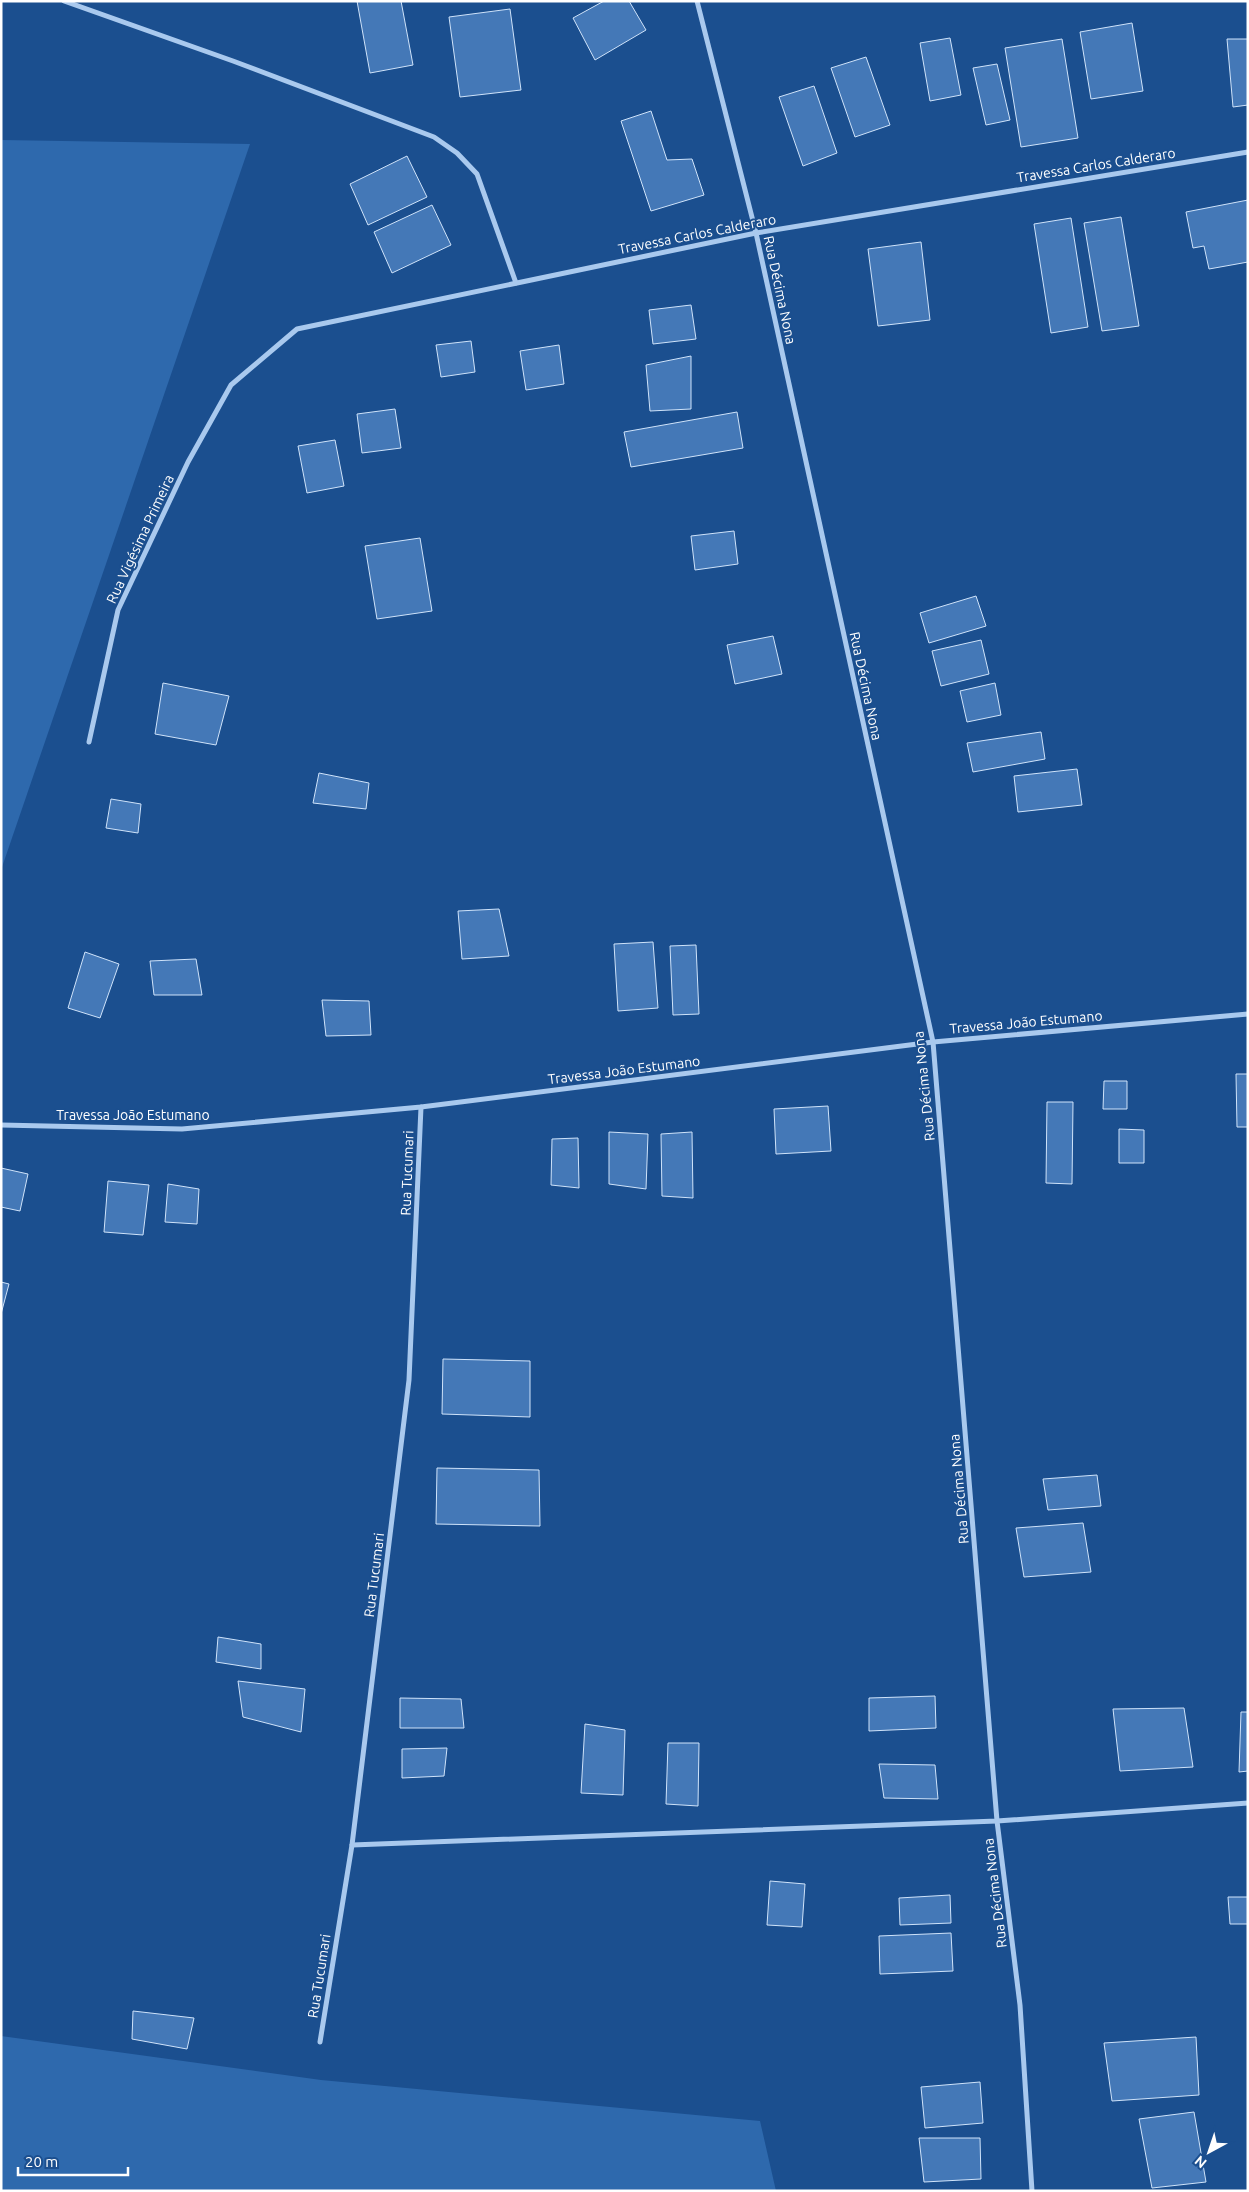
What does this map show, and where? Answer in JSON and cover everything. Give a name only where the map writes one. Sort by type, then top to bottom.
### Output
[{"type":"street","points":[[64,1],[434,137],[457,153],[477,174],[516,283]]},
{"type":"street","name":"Rua Décima Nona","points":[[697,1],[756,233],[933,1042],[997,1820],[1020,2005],[1032,2191]]},
{"type":"street","name":"Travessa Carlos Calderaro","points":[[232,385],[297,329],[756,233],[1248,152]]},
{"type":"street","name":"Rua Vigésima Primeira","points":[[89,742],[118,610],[188,462],[232,385]]},
{"type":"street","name":"Travessa João Estumano","points":[[1,1125],[182,1129],[421,1108],[933,1042],[1248,1014]]},
{"type":"street","name":"Rua Tucumari","points":[[320,2042],[352,1845],[409,1380],[421,1108]]},
{"type":"street","points":[[352,1845],[997,1820],[1248,1803]]},
{"type":"shaded area","points":[[1,140],[250,144],[1,870]]},
{"type":"shaded area","points":[[1,2036],[321,2080],[760,2121],[776,2191],[1,2191]]},
{"type":"building","points":[[357,1],[401,1],[413,65],[370,73]]},
{"type":"building","points":[[604,1],[629,1],[646,30],[595,60],[573,18]]},
{"type":"building","points":[[510,9],[521,90],[460,97],[449,17]]},
{"type":"building","points":[[1132,23],[1143,91],[1091,99],[1080,32]]},
{"type":"building","points":[[950,38],[961,95],[930,101],[920,43]]},
{"type":"building","points":[[1062,39],[1078,138],[1021,147],[1005,48]]},
{"type":"building","points":[[1227,39],[1248,39],[1248,105],[1233,107]]},
{"type":"building","points":[[866,57],[890,125],[855,137],[831,68]]},
{"type":"building","points":[[997,64],[1010,120],[986,125],[973,68]]},
{"type":"building","points":[[814,86],[837,153],[803,166],[779,97]]},
{"type":"building","points":[[651,111],[667,160],[692,159],[704,195],[651,211],[621,121]]},
{"type":"building","points":[[407,156],[427,197],[368,225],[350,184]]},
{"type":"building","points":[[1248,200],[1248,262],[1209,269],[1204,246],[1193,248],[1186,212]]},
{"type":"building","points":[[432,205],[451,245],[392,273],[374,232]]},
{"type":"building","points":[[1121,217],[1139,326],[1102,331],[1084,223]]},
{"type":"building","points":[[1071,218],[1088,327],[1051,333],[1034,224]]},
{"type":"building","points":[[921,242],[930,320],[878,326],[868,249]]},
{"type":"building","points":[[691,305],[696,339],[653,344],[649,310]]},
{"type":"building","points":[[471,341],[475,372],[441,377],[436,345]]},
{"type":"building","points":[[559,345],[564,384],[526,390],[520,351]]},
{"type":"building","points":[[691,356],[691,409],[650,411],[646,365]]},
{"type":"building","points":[[395,409],[401,448],[362,453],[357,414]]},
{"type":"building","points":[[737,412],[743,448],[631,467],[624,432]]},
{"type":"building","points":[[335,440],[344,486],[307,493],[298,446]]},
{"type":"building","points":[[734,531],[738,564],[695,570],[691,536]]},
{"type":"building","points":[[420,538],[432,611],[377,619],[365,546]]},
{"type":"building","points":[[976,596],[986,626],[929,643],[920,613]]},
{"type":"building","points":[[773,636],[782,674],[735,684],[727,645]]},
{"type":"building","points":[[981,640],[989,674],[941,686],[932,651]]},
{"type":"building","points":[[163,683],[229,696],[216,745],[155,734]]},
{"type":"building","points":[[995,683],[1001,715],[967,722],[960,691]]},
{"type":"building","points":[[1041,732],[1045,759],[973,772],[967,743]]},
{"type":"building","points":[[1077,769],[1082,805],[1018,812],[1014,776]]},
{"type":"building","points":[[319,773],[369,783],[366,809],[313,803]]},
{"type":"building","points":[[111,799],[141,804],[138,833],[106,828]]},
{"type":"building","points":[[499,909],[509,956],[462,959],[458,911]]},
{"type":"building","points":[[653,942],[658,1008],[618,1011],[614,944]]},
{"type":"building","points":[[696,945],[699,1014],[673,1015],[670,946]]},
{"type":"building","points":[[85,952],[119,964],[100,1018],[68,1008]]},
{"type":"building","points":[[196,959],[202,995],[154,995],[150,961]]},
{"type":"building","points":[[322,1000],[369,1001],[371,1035],[326,1036]]},
{"type":"building","points":[[1236,1074],[1248,1074],[1248,1127],[1237,1127]]},
{"type":"building","points":[[1104,1081],[1127,1081],[1127,1109],[1103,1109]]},
{"type":"building","points":[[1047,1102],[1073,1102],[1072,1184],[1046,1183]]},
{"type":"building","points":[[828,1106],[831,1151],[776,1154],[774,1109]]},
{"type":"building","points":[[1119,1129],[1144,1130],[1144,1163],[1119,1163]]},
{"type":"building","points":[[609,1132],[648,1134],[646,1189],[609,1184]]},
{"type":"building","points":[[692,1132],[693,1198],[662,1196],[661,1134]]},
{"type":"building","points":[[578,1138],[579,1188],[551,1185],[552,1139]]},
{"type":"building","points":[[1,1168],[28,1174],[20,1211],[1,1207]]},
{"type":"building","points":[[108,1181],[149,1185],[143,1235],[104,1232]]},
{"type":"building","points":[[168,1184],[199,1189],[197,1224],[165,1222]]},
{"type":"building","points":[[1,1282],[9,1284],[1,1314]]},
{"type":"building","points":[[443,1359],[530,1361],[530,1417],[442,1414]]},
{"type":"building","points":[[437,1468],[539,1470],[540,1526],[436,1524]]},
{"type":"building","points":[[1097,1475],[1101,1506],[1048,1510],[1043,1479]]},
{"type":"building","points":[[1083,1523],[1091,1572],[1024,1577],[1016,1528]]},
{"type":"building","points":[[218,1637],[261,1644],[261,1669],[216,1662]]},
{"type":"building","points":[[238,1681],[305,1689],[301,1732],[243,1717]]},
{"type":"building","points":[[935,1696],[936,1728],[869,1731],[869,1698]]},
{"type":"building","points":[[400,1698],[461,1699],[464,1728],[400,1728]]},
{"type":"building","points":[[1184,1708],[1193,1767],[1120,1771],[1113,1709]]},
{"type":"building","points":[[1241,1712],[1248,1712],[1248,1771],[1239,1772]]},
{"type":"building","points":[[585,1724],[625,1730],[623,1795],[581,1793]]},
{"type":"building","points":[[668,1743],[699,1743],[698,1806],[666,1804]]},
{"type":"building","points":[[447,1748],[444,1776],[402,1778],[402,1749]]},
{"type":"building","points":[[879,1764],[935,1765],[938,1799],[884,1798]]},
{"type":"building","points":[[770,1881],[805,1884],[802,1927],[767,1925]]},
{"type":"building","points":[[950,1895],[951,1923],[900,1925],[899,1898]]},
{"type":"building","points":[[1228,1897],[1248,1897],[1248,1924],[1230,1924]]},
{"type":"building","points":[[951,1933],[953,1971],[880,1974],[879,1936]]},
{"type":"building","points":[[133,2011],[194,2018],[187,2049],[132,2039]]},
{"type":"building","points":[[1196,2037],[1199,2095],[1112,2101],[1104,2043]]},
{"type":"building","points":[[980,2082],[983,2123],[925,2128],[921,2087]]},
{"type":"building","points":[[1194,2112],[1206,2182],[1152,2188],[1139,2119]]},
{"type":"building","points":[[919,2138],[980,2138],[981,2179],[924,2182]]}]
